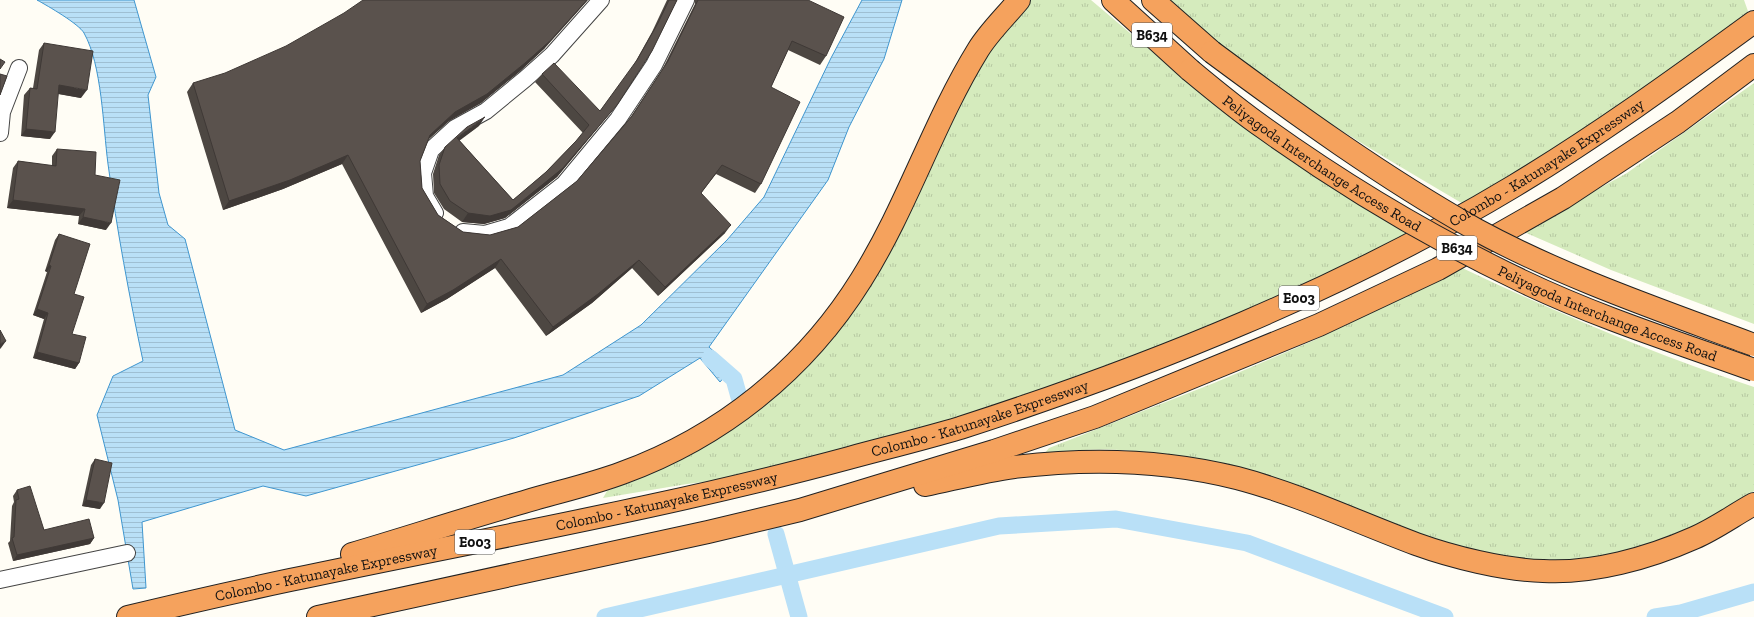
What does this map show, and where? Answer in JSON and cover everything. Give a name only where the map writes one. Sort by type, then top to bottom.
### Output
[{"type":"highway","points":[[223,594],[621,474],[685,446],[711,431],[765,392],[809,349],[831,322],[860,281],[886,237],[957,86],[980,47],[999,0]]},
{"type":"highway","points":[[980,47],[1019,0]]},
{"type":"highway","name":"Peliyagoda Interchange Access Road","points":[[1113,0],[1190,70],[1263,128],[1342,181],[1446,242],[1522,281],[1610,320],[1754,370]]},
{"type":"highway","name":"Peliyagoda Interchange Access Road","points":[[1153,0],[1212,52],[1353,154],[1477,229],[1537,259],[1595,284],[1754,345]]},
{"type":"highway","name":"Colombo - Katunayake Expressway","points":[[128,617],[223,594],[697,496],[796,472],[957,428],[1153,361],[1317,291],[1402,248],[1515,185],[1644,102],[1754,22]]},
{"type":"highway","name":"E003","points":[[318,617],[708,532],[800,510],[994,451],[1095,417],[1319,325],[1438,269],[1563,198],[1678,122],[1754,65]]},
{"type":"highway","points":[[800,510],[1012,468],[1080,462],[1165,464],[1238,478],[1292,496],[1419,545],[1488,564],[1543,571],[1602,566],[1644,557],[1695,537],[1754,504]]},
{"type":"street","points":[[602,0],[552,55],[525,79],[486,111],[455,128],[431,150],[423,173],[425,196],[437,216],[458,231],[485,234],[509,227],[564,184],[618,119],[654,65],[686,0]]},
{"type":"street","points":[[0,133],[2,112],[19,68]]},
{"type":"street","points":[[0,580],[127,553]]},
{"type":"green space","points":[[1025,0],[1091,0],[1182,77],[1416,234],[1288,297],[1017,403],[737,478],[687,484],[603,498],[607,491],[657,471],[685,457],[796,376],[979,57]]},
{"type":"green space","points":[[1166,0],[1744,0],[1749,14],[1592,125],[1465,205],[1310,111],[1261,77]]},
{"type":"green space","points":[[1754,83],[1754,324],[1611,270],[1522,231],[1627,173]]},
{"type":"green space","points":[[1458,266],[1531,300],[1604,331],[1678,361],[1754,387],[1754,491],[1701,526],[1635,549],[1602,557],[1561,560],[1525,559],[1459,548],[1145,453],[1120,450],[1095,450],[1044,454],[1049,448],[1214,383],[1317,339]]},
{"type":"water","points":[[37,0],[134,0],[156,77],[148,95],[159,193],[168,225],[185,239],[235,430],[284,450],[563,375],[641,325],[727,240],[764,197],[831,58],[862,0],[902,0],[884,59],[849,127],[828,180],[709,347],[732,368],[720,382],[700,358],[639,396],[514,438],[306,496],[263,486],[142,522],[146,588],[133,589],[118,500],[97,415],[113,376],[143,361],[115,213],[101,96],[95,62],[84,33],[70,20]]},
{"type":"building","points":[[363,0],[587,0],[551,40],[525,63],[487,94],[455,112],[430,135],[420,161],[422,188],[438,215],[463,232],[490,235],[518,227],[577,181],[632,116],[668,61],[698,0],[808,0],[844,17],[826,56],[792,41],[771,87],[800,102],[761,184],[722,165],[701,193],[731,225],[665,287],[639,260],[598,294],[553,327],[501,259],[453,290],[427,304],[348,155],[290,180],[229,201],[193,83],[225,73],[286,46],[344,13]]},
{"type":"building","points":[[669,0],[677,0],[652,51],[617,105],[563,168],[511,210],[490,216],[468,213],[450,201],[440,184],[439,165],[445,147],[467,127],[485,117],[457,138],[513,200],[546,172],[576,141],[589,125],[542,74],[554,63],[600,111],[637,60]]},
{"type":"building","points":[[44,43],[93,51],[87,90],[59,85],[55,132],[26,129],[30,88],[37,89]]},
{"type":"building","points":[[0,59],[5,62],[0,69]]},
{"type":"building","points":[[0,74],[7,76],[0,95]]},
{"type":"building","points":[[57,149],[96,152],[95,175],[120,180],[111,223],[83,217],[85,209],[13,200],[18,161],[56,166]]},
{"type":"building","points":[[59,234],[90,244],[74,294],[84,297],[72,334],[86,337],[79,363],[37,352],[48,313],[37,309],[51,266],[49,265]]},
{"type":"building","points":[[0,330],[6,341],[0,344]]},
{"type":"building","points":[[95,459],[112,463],[104,503],[86,500]]},
{"type":"building","points":[[30,486],[44,530],[89,519],[94,538],[17,555],[12,538],[14,537],[16,500],[19,499],[17,490]]},
{"type":"waterway","points":[[710,358],[734,379],[739,397]]},
{"type":"waterway","points":[[605,617],[999,526],[1116,519],[1247,543],[1445,617]]},
{"type":"waterway","points":[[776,534],[799,617]]},
{"type":"waterway","points":[[1655,617],[1681,613],[1754,592]]}]
